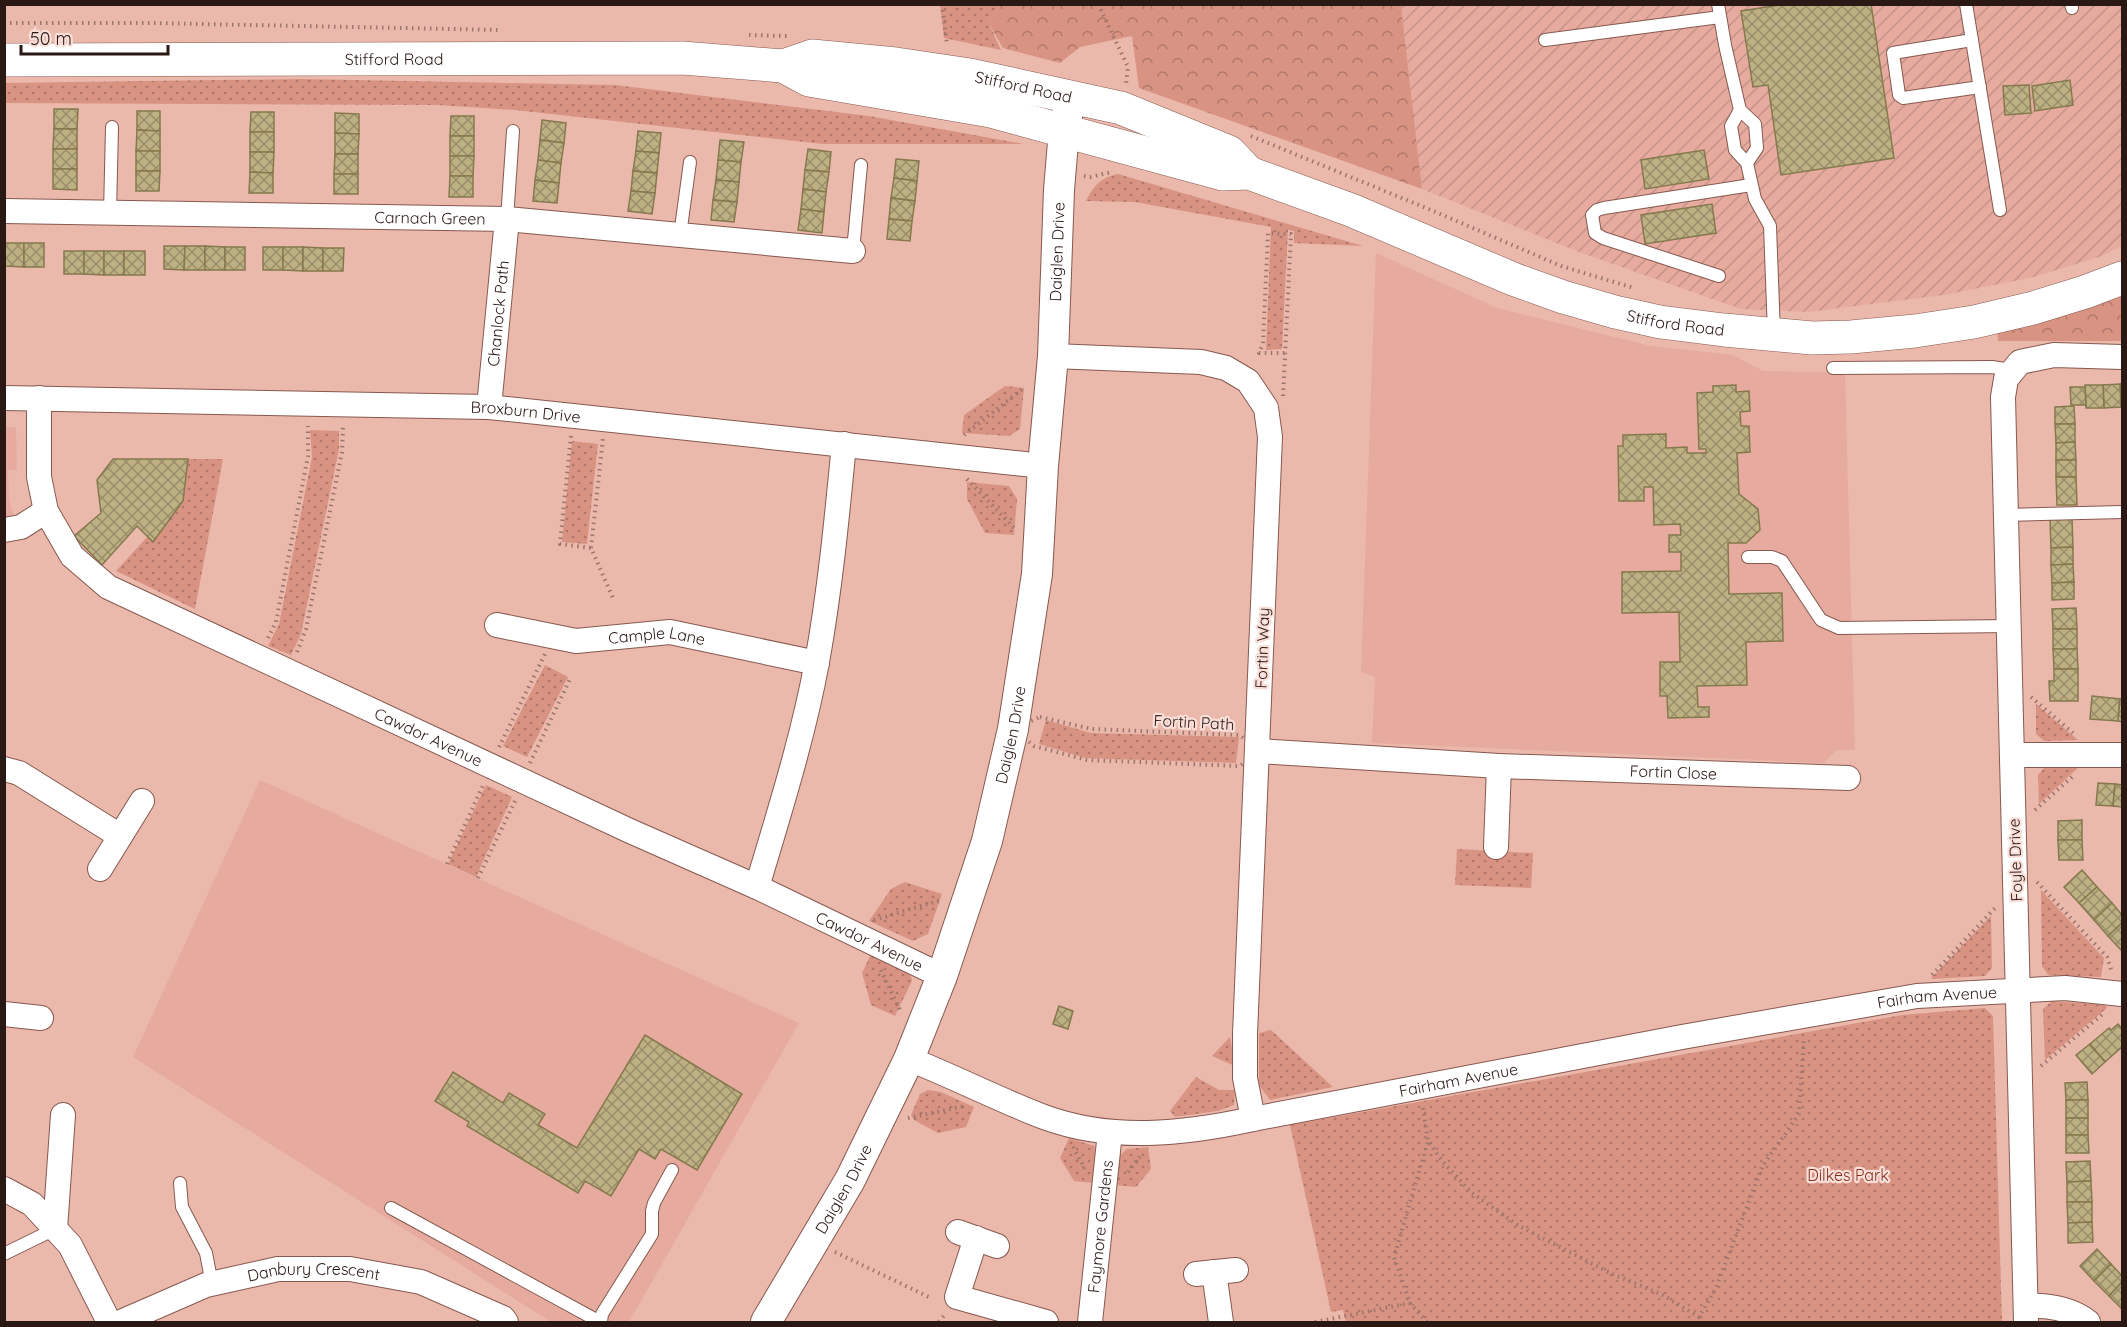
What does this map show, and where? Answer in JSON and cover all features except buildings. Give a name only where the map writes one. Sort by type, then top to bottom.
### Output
[{"type":"main road","name":"Stifford Road","points":[[4,60],[682,58],[783,66],[812,56],[896,64],[970,75],[1121,108],[1229,152],[1249,173]]},
{"type":"main road","name":"Stifford Road","points":[[783,66],[808,80],[991,111],[1223,174],[1249,173],[1351,210],[1513,279],[1615,312],[1660,321],[1774,336],[1851,337],[1974,322],[2033,308],[2122,278]]},
{"type":"street","name":"Daiglen Drive","points":[[766,1323],[850,1180],[909,1059],[942,976],[987,841],[1013,729],[1037,574],[1043,466],[1053,356],[1059,190],[1064,130],[1071,97]]},
{"type":"street","name":"Carnach Green","points":[[4,211],[507,219],[853,251]]},
{"type":"street","name":"Chanlock Path","points":[[489,407],[507,219]]},
{"type":"street","points":[[2012,370],[2020,362],[2054,355],[2122,357]]},
{"type":"street","name":"Fortin Way","points":[[1053,356],[1201,362],[1226,368],[1248,381],[1266,408],[1270,437],[1245,1034],[1245,1078],[1253,1119]]},
{"type":"street","name":"Foyle Drive","points":[[2012,370],[2006,379],[2003,398],[2026,1314]]},
{"type":"street","name":"Broxburn Drive","points":[[4,398],[489,407],[1043,466]]},
{"type":"street","name":"Cawdor Avenue","points":[[39,398],[39,477],[46,511],[72,556],[108,587],[630,831],[757,887],[868,932],[942,976]]},
{"type":"street","points":[[757,887],[794,763],[817,663],[833,554],[844,444]]},
{"type":"street","points":[[4,530],[21,526],[46,511]]},
{"type":"street","name":"Cample Lane","points":[[497,625],[576,641],[670,632],[817,663]]},
{"type":"street","name":"Fortin Close","points":[[1258,752],[1498,766],[1848,778]]},
{"type":"street","points":[[2012,755],[2122,754]]},
{"type":"street","points":[[1496,847],[1498,766]]},
{"type":"street","points":[[4,769],[19,773],[120,836]]},
{"type":"street","points":[[100,868],[142,801]]},
{"type":"street","name":"Fairham Avenue","points":[[909,1059],[1046,1117],[1110,1132],[1175,1133],[1207,1129],[1800,1015],[1917,996],[2065,988],[2115,995]]},
{"type":"street","points":[[4,1014],[41,1018]]},
{"type":"street","points":[[55,1229],[63,1115]]},
{"type":"street","name":"Faymore Gardens","points":[[1090,1323],[1110,1132]]},
{"type":"street","points":[[4,1189],[32,1204],[70,1245],[109,1323]]},
{"type":"street","points":[[977,1239],[957,1297],[1008,1317],[1046,1323]]},
{"type":"street","name":"Danbury Crescent","points":[[121,1323],[212,1284],[278,1269],[350,1269],[421,1281],[503,1318],[506,1323]]},
{"type":"street","points":[[1215,1272],[1221,1323]]},
{"type":"street","points":[[2026,1314],[2060,1308],[2079,1316],[2088,1323]]},
{"type":"lane","points":[[1966,4],[2000,210]]},
{"type":"lane","points":[[1545,40],[1719,11],[1740,110],[1755,124],[1757,148],[1747,163]]},
{"type":"lane","points":[[1972,40],[1896,51],[1893,56],[1897,86],[1899,95],[1903,98],[1980,87]]},
{"type":"lane","points":[[1740,110],[1731,126],[1735,150],[1747,163],[1755,199],[1770,226],[1774,336]]},
{"type":"lane","points":[[110,213],[112,127]]},
{"type":"lane","points":[[507,219],[513,131]]},
{"type":"lane","points":[[680,236],[690,162]]},
{"type":"lane","points":[[853,251],[861,165]]},
{"type":"lane","points":[[1719,276],[1603,238],[1595,232],[1592,215],[1604,208],[1751,185]]},
{"type":"lane","points":[[1833,368],[1992,367],[2012,370]]},
{"type":"lane","points":[[2006,515],[2122,512]]},
{"type":"lane","points":[[1748,556],[1772,557],[1782,561],[1821,620],[1839,628],[2009,626]]},
{"type":"lane","points":[[392,1208],[601,1322],[602,1314],[652,1234],[654,1203],[672,1170]]},
{"type":"lane","points":[[180,1183],[182,1207],[206,1254],[212,1284]]},
{"type":"lane","points":[[4,1254],[55,1229]]},
{"type":"path","points":[[942,4],[947,44]]},
{"type":"path","points":[[1098,4],[1128,67],[1126,92]]},
{"type":"path","points":[[1245,134],[1561,266],[1641,290]]},
{"type":"path","points":[[1090,177],[1114,172]]},
{"type":"path","points":[[1266,408],[1283,403],[1291,234],[1268,232],[1263,344],[1259,353],[1285,353]]},
{"type":"path","points":[[964,435],[1026,387]]},
{"type":"path","points":[[263,647],[276,622],[308,456],[308,426]]},
{"type":"path","points":[[293,661],[306,629],[342,452],[343,426]]},
{"type":"path","points":[[571,433],[560,543],[591,548]]},
{"type":"path","points":[[603,436],[591,548],[614,598]]},
{"type":"path","points":[[965,477],[1019,533]]},
{"type":"path","points":[[497,750],[542,662],[550,636]]},
{"type":"path","points":[[530,763],[571,678]]},
{"type":"path","points":[[2031,696],[2075,735]]},
{"type":"path","name":"Fortin Path","points":[[1013,729],[1040,717],[1092,729],[1240,735],[1258,752]]},
{"type":"path","points":[[1013,729],[1034,746],[1087,760],[1240,766],[1258,752]]},
{"type":"path","points":[[2034,810],[2079,771]]},
{"type":"path","points":[[447,864],[488,775]]},
{"type":"path","points":[[478,878],[516,799]]},
{"type":"path","points":[[2036,882],[2107,957],[2115,995],[2040,1066]]},
{"type":"path","points":[[903,1018],[868,932],[944,899]]},
{"type":"path","points":[[1931,975],[1995,908]]},
{"type":"path","points":[[1428,1141],[1443,1162],[1472,1193],[1519,1226],[1612,1274],[1660,1294],[1699,1320],[1716,1288],[1762,1167],[1799,1114],[1805,1042],[1800,1015]]},
{"type":"path","points":[[1419,1087],[1428,1141],[1394,1257],[1410,1303],[1427,1323]]},
{"type":"path","points":[[904,1119],[969,1105]]},
{"type":"path","points":[[1071,1144],[1087,1173]]},
{"type":"path","points":[[1122,1181],[1148,1147]]},
{"type":"path","points":[[835,1252],[931,1298]]},
{"type":"path","points":[[1316,1323],[1410,1303]]},
{"type":"shaded area","points":[[1401,5],[2122,5],[2122,246],[2102,256],[2030,278],[1943,295],[1808,312],[1741,309],[1579,252],[1422,189]]},
{"type":"shaded area","points":[[1376,253],[1497,308],[1651,346],[1733,355],[1763,371],[1845,373],[1855,750],[1836,750],[1824,763],[1372,743],[1375,677],[1361,672]]},
{"type":"shaded area","points":[[5,427],[16,427],[17,470],[8,470],[9,500],[14,518],[5,518]]},
{"type":"shaded area","points":[[260,780],[799,1023],[629,1322],[551,1322],[133,1057]]},
{"type":"green space","points":[[940,5],[1000,5],[989,24],[1001,50],[944,38]]},
{"type":"green space","points":[[1000,5],[1401,5],[1422,189],[1139,88],[1132,36],[1080,47],[1060,63],[1003,48],[989,24]]},
{"type":"green space","points":[[301,79],[615,85],[869,116],[1024,144],[823,144],[515,110],[438,105],[5,103],[5,83]]},
{"type":"green space","points":[[1118,174],[1363,246],[1294,243],[1294,231],[1288,230],[1282,349],[1266,350],[1271,227],[1135,202],[1086,201],[1098,183]]},
{"type":"green space","points":[[2122,291],[2122,341],[1998,341],[1997,329]]},
{"type":"green space","points":[[1005,386],[1024,388],[1020,429],[1009,436],[962,433],[964,415]]},
{"type":"green space","points":[[310,430],[339,431],[339,449],[301,634],[291,655],[268,646],[279,624],[312,457]]},
{"type":"green space","points":[[572,441],[598,444],[587,544],[562,542]]},
{"type":"green space","points":[[188,459],[223,459],[195,609],[116,571],[148,536],[153,541],[183,502]]},
{"type":"green space","points":[[967,482],[1009,486],[1017,499],[1014,535],[985,533],[967,499]]},
{"type":"green space","points":[[545,665],[568,677],[527,757],[503,746]]},
{"type":"green space","points":[[2036,704],[2078,740],[2044,741],[2036,734]]},
{"type":"green space","points":[[1046,720],[1091,733],[1239,737],[1236,763],[1085,758],[1039,744]]},
{"type":"green space","points":[[2080,766],[2039,804],[2038,775],[2045,767]]},
{"type":"green space","points":[[486,785],[512,797],[476,877],[448,864]]},
{"type":"green space","points":[[1457,849],[1533,853],[1531,888],[1455,885]]},
{"type":"green space","points":[[905,882],[942,894],[928,934],[913,941],[869,921],[891,889]]},
{"type":"green space","points":[[2041,890],[2104,958],[2101,977],[2048,975],[2042,966]]},
{"type":"green space","points":[[1991,916],[1992,968],[1985,976],[1931,978]]},
{"type":"green space","points":[[872,952],[909,968],[912,981],[895,1016],[871,1005],[862,973]]},
{"type":"green space","points":[[2052,1001],[2105,1005],[2107,1008],[2045,1060],[2043,1009]]},
{"type":"green space","name":"Dilkes Park","points":[[1985,1008],[1993,1016],[2002,1322],[1346,1322],[1343,1310],[1331,1312],[1290,1125],[1902,1015]]},
{"type":"green space","points":[[1271,1030],[1333,1087],[1270,1100],[1259,1085],[1259,1033]]},
{"type":"green space","points":[[1230,1037],[1235,1066],[1212,1056]]},
{"type":"green space","points":[[1196,1077],[1219,1090],[1235,1090],[1234,1105],[1218,1111],[1175,1117],[1170,1111]]},
{"type":"green space","points":[[928,1090],[941,1092],[974,1107],[966,1127],[938,1133],[914,1120],[911,1115],[920,1094]]},
{"type":"green space","points":[[1069,1138],[1095,1146],[1093,1183],[1074,1181],[1060,1158]]},
{"type":"green space","points":[[1148,1147],[1151,1169],[1136,1187],[1115,1185],[1119,1156],[1127,1149]]}]
